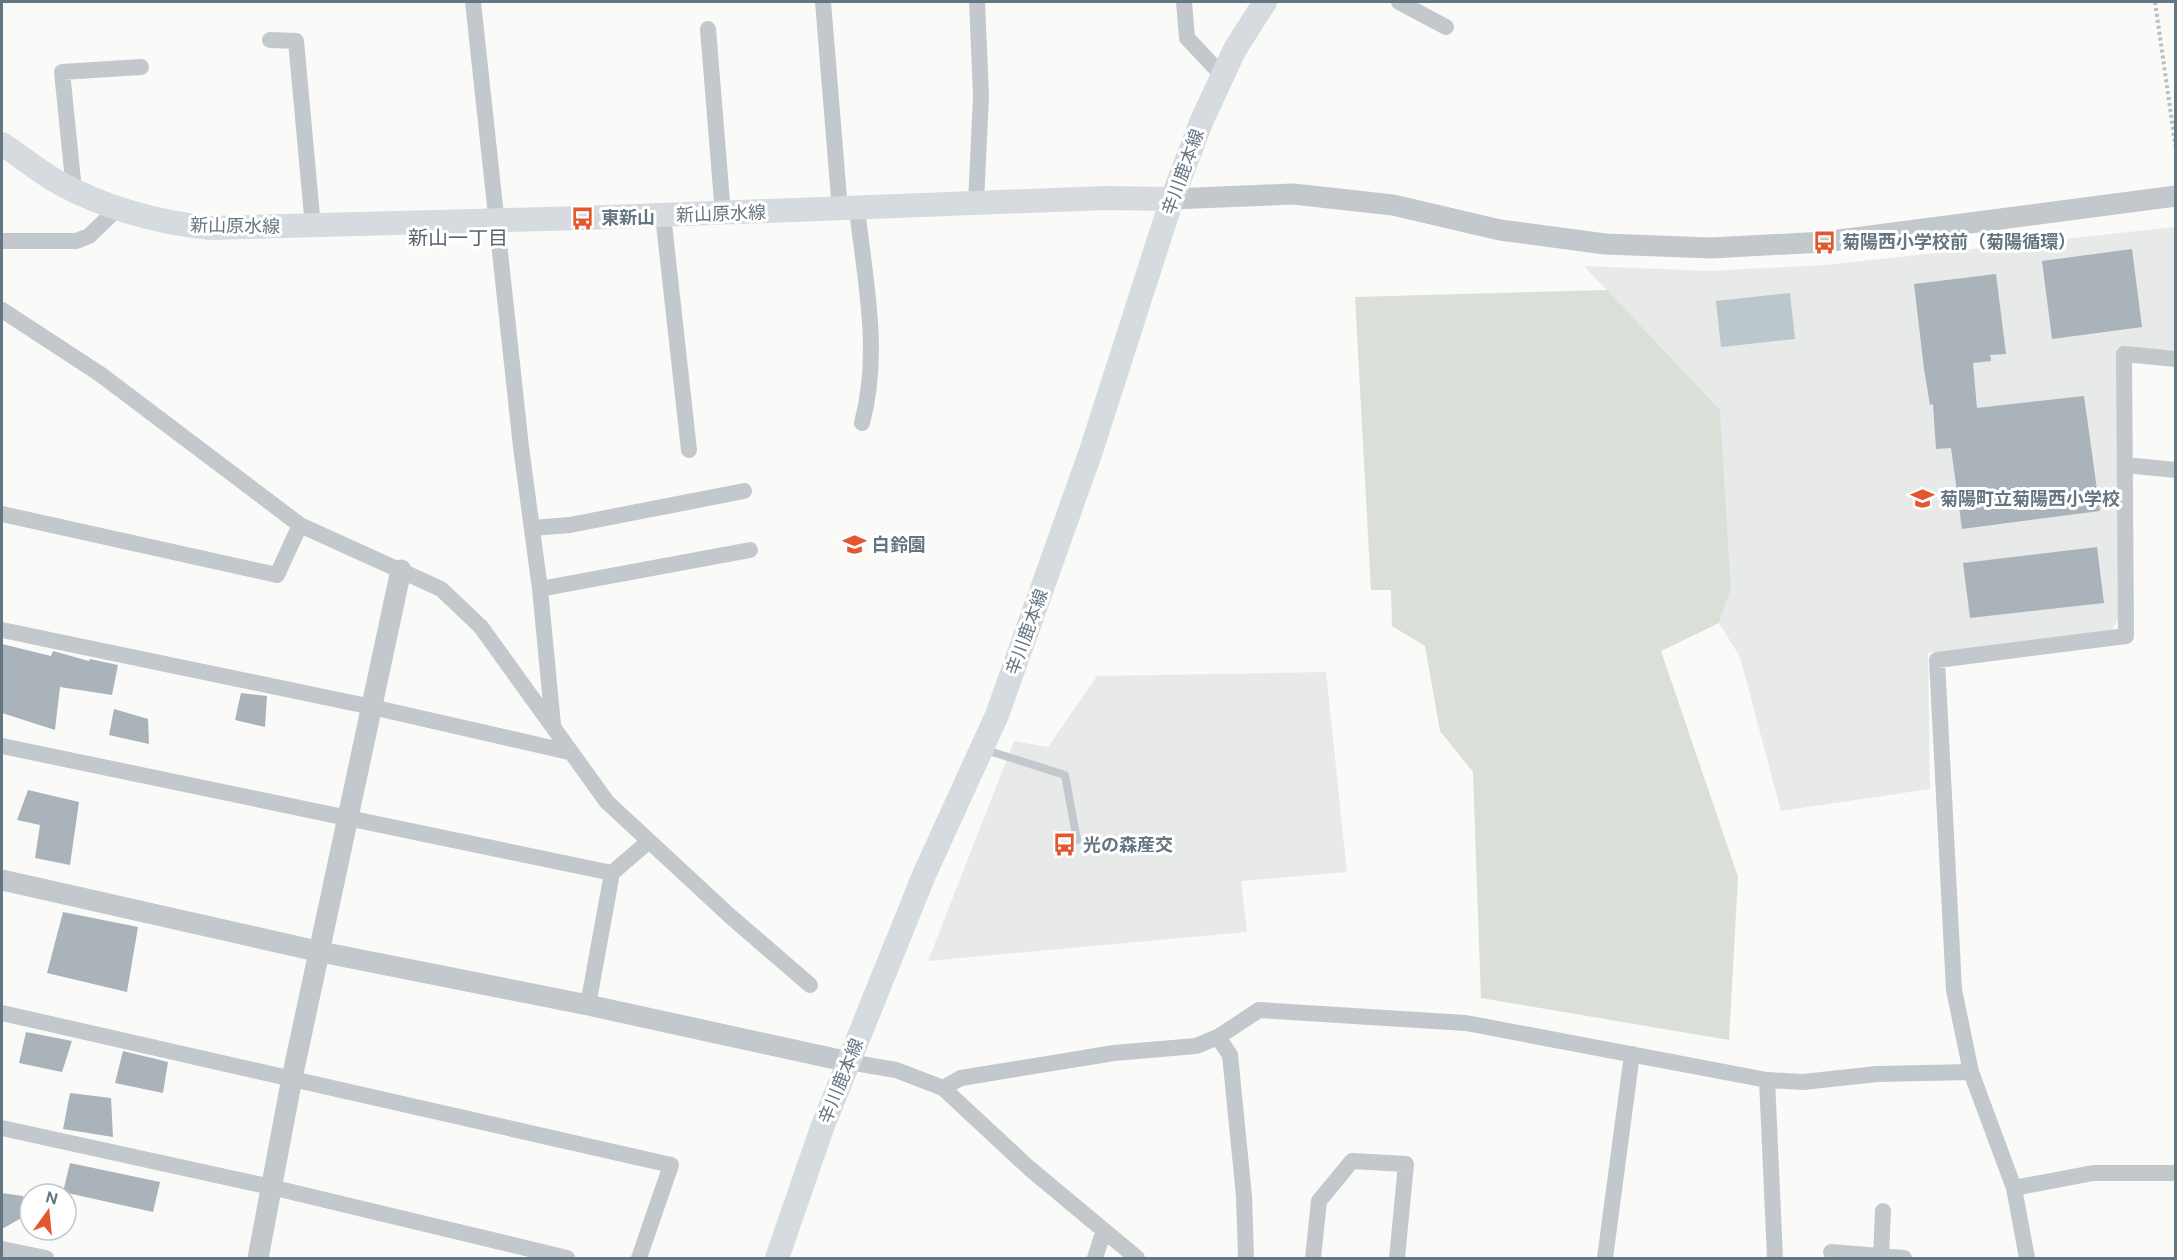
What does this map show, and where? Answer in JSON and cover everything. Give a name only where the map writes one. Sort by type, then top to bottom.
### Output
[{"type":"main road","name":"辛川鹿本線","points":[[777,1258],[818,1139],[924,875],[982,749],[1091,451],[1172,199],[1222,75],[1265,2]]},
{"type":"main road","name":"新山原水線","points":[[2,144],[74,190],[116,210],[169,224],[209,228],[313,227],[723,214],[1106,198],[1172,199]]},
{"type":"street","points":[[473,2],[496,221],[540,589],[553,726]]},
{"type":"street","points":[[822,2],[848,209],[872,342],[869,396],[862,423]]},
{"type":"street","points":[[976,203],[981,96],[977,2]]},
{"type":"street","points":[[1184,2],[1187,38],[1222,75]]},
{"type":"street","points":[[1399,2],[1446,27]]},
{"type":"street","points":[[708,29],[723,214]]},
{"type":"street","points":[[270,40],[296,41],[313,227]]},
{"type":"street","points":[[74,190],[62,72],[141,67]]},
{"type":"street","points":[[1172,199],[1293,194],[1393,205],[1500,230],[1593,242],[1711,248],[1824,242],[2175,196]]},
{"type":"street","points":[[2,241],[76,241],[88,236],[116,210]]},
{"type":"street","points":[[663,216],[689,450]]},
{"type":"street","points":[[2,310],[100,374],[300,525],[441,589],[481,627],[607,802],[648,842],[810,986]]},
{"type":"street","points":[[2026,1258],[2014,1188],[1971,1072],[1954,990],[1937,660],[2126,636],[2124,354],[2175,359]]},
{"type":"street","points":[[2125,465],[2175,470]]},
{"type":"street","points":[[532,528],[570,525],[744,491]]},
{"type":"street","points":[[2,514],[278,575],[300,525]]},
{"type":"street","points":[[540,589],[750,550]]},
{"type":"street","points":[[258,1258],[292,1078],[321,952],[400,570]]},
{"type":"street","points":[[2,630],[569,752]]},
{"type":"street","points":[[2,746],[612,873]]},
{"type":"street","points":[[588,1005],[612,873],[648,842]]},
{"type":"street","points":[[2,880],[321,952],[896,1070],[943,1088],[1029,1167],[1137,1258]]},
{"type":"street","points":[[943,1088],[961,1078],[1114,1053],[1196,1046],[1218,1037],[1259,1010],[1466,1023],[1767,1080],[1803,1082],[1877,1074],[1971,1072]]},
{"type":"street","points":[[2,1013],[671,1165],[639,1258]]},
{"type":"street","points":[[1218,1037],[1230,1055],[1244,1196],[1246,1258]]},
{"type":"street","points":[[1605,1258],[1632,1054]]},
{"type":"street","points":[[1767,1080],[1775,1258]]},
{"type":"street","points":[[2,1128],[271,1187],[567,1258]]},
{"type":"street","points":[[1313,1258],[1319,1201],[1352,1161],[1406,1164],[1397,1258]]},
{"type":"street","points":[[2014,1188],[2093,1173],[2175,1173]]},
{"type":"street","points":[[1881,1256],[1883,1211]]},
{"type":"street","points":[[1095,1258],[1104,1230]]},
{"type":"street","points":[[2,1249],[46,1258]]},
{"type":"street","points":[[1831,1252],[1904,1258]]},
{"type":"lane","points":[[982,749],[1065,775],[1077,840]]},
{"type":"path","points":[[2155,2],[2175,150]]},
{"type":"shaded area","name":"菊陽町立菊陽西小学校","points":[[2175,227],[2175,350],[2117,349],[2119,619],[2110,632],[1928,653],[1930,789],[1781,811],[1740,657],[1719,623],[1731,588],[1720,410],[1584,266],[1711,271],[1825,265]]},
{"type":"shaded area","points":[[1607,290],[1720,410],[1731,588],[1719,623],[1661,651],[1738,877],[1729,1040],[1481,998],[1473,772],[1440,731],[1425,646],[1392,626],[1391,590],[1371,590],[1355,297]]},
{"type":"shaded area","points":[[1790,293],[1795,339],[1721,347],[1716,301]]},
{"type":"shaded area","points":[[1326,672],[1347,872],[1241,881],[1247,932],[928,961],[1014,741],[1048,747],[1097,676]]},
{"type":"building","points":[[2132,249],[2142,327],[2052,339],[2042,261]]},
{"type":"building","points":[[1996,274],[2006,354],[1990,355],[1991,361],[1973,363],[1977,408],[2084,396],[2100,511],[1962,529],[1951,448],[1936,449],[1933,404],[1930,405],[1924,369],[1914,284]]},
{"type":"building","points":[[2097,547],[2104,603],[1970,618],[1963,563]]},
{"type":"building","points":[[2,644],[51,656],[53,651],[89,661],[90,659],[118,665],[112,695],[60,687],[55,730],[2,713]]},
{"type":"building","points":[[241,693],[267,696],[265,727],[235,720]]},
{"type":"building","points":[[114,709],[148,719],[149,744],[109,735]]},
{"type":"building","points":[[28,790],[79,802],[70,865],[35,858],[40,825],[17,820]]},
{"type":"building","points":[[63,912],[138,927],[127,992],[47,973]]},
{"type":"building","points":[[26,1032],[72,1041],[62,1072],[19,1063]]},
{"type":"building","points":[[123,1051],[168,1062],[163,1093],[115,1083]]},
{"type":"building","points":[[70,1093],[111,1098],[113,1137],[63,1129]]},
{"type":"building","points":[[70,1163],[160,1182],[153,1212],[78,1195],[78,1182],[65,1182]]},
{"type":"building","points":[[2,1193],[18,1195],[18,1220],[2,1229]]},
{"type":"place","name":"東新山","points":[[583,218]]},
{"type":"place","name":"菊陽西小学校前（菊陽循環）","points":[[1824,242]]},
{"type":"place","name":"菊陽町立菊陽西小学校","points":[[1922,499]]},
{"type":"place","name":"白鈴園","points":[[854,545]]},
{"type":"place","name":"光の森産交","points":[[1065,845]]},
{"type":"district","name":"新山一丁目","points":[[458,238]]}]
